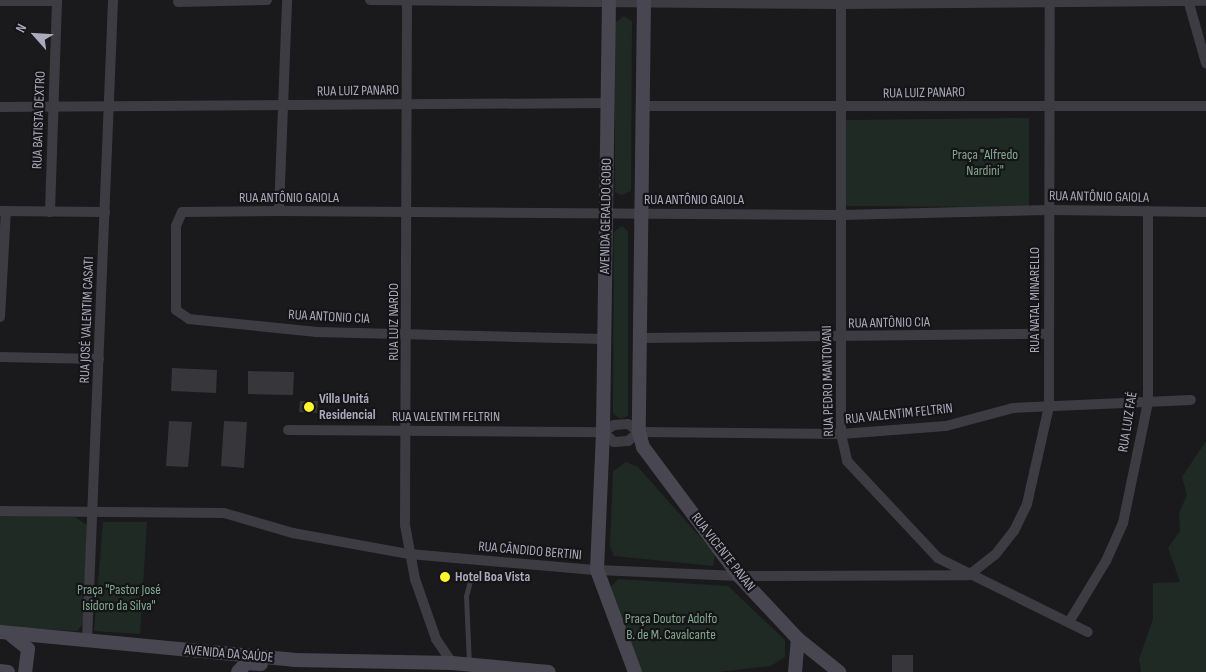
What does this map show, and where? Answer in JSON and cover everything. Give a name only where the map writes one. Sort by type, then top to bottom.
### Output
[{"type":"street","points":[[0,1],[57,0]]},
{"type":"street","name":"RUA BATISTA DEXTRO","points":[[50,212],[57,0]]},
{"type":"street","name":"RUA JOSÉ VALENTIM CASATI","points":[[87,640],[113,0]]},
{"type":"street","points":[[178,2],[267,0]]},
{"type":"street","points":[[279,211],[287,0]]},
{"type":"street","points":[[370,0],[1206,1]]},
{"type":"street","name":"RUA LUIZ NARDO","points":[[407,0],[408,333],[405,525],[409,554],[436,639],[452,663]]},
{"type":"street","name":"RUA NATAL MINARELLO","points":[[969,575],[995,555],[1014,531],[1027,504],[1049,406],[1050,0]]},
{"type":"street","points":[[1189,0],[1206,63]]},
{"type":"street","name":"AVENIDA GERALDO GOBO","points":[[596,570],[603,432],[609,1]]},
{"type":"street","points":[[639,432],[644,1]]},
{"type":"street","name":"RUA PEDRO MANTOVANI","points":[[841,2],[841,434],[847,461],[878,497],[938,558],[969,575],[1088,632]]},
{"type":"street","name":"RUA LUIZ PANARO","points":[[0,107],[109,108],[607,103]]},
{"type":"street","name":"RUA LUIZ PANARO","points":[[642,106],[841,108],[1050,104],[1206,106]]},
{"type":"street","name":"RUA ANTÔNIO GAIOLA","points":[[176,310],[176,226],[182,212],[841,215],[1050,210],[1206,212]]},
{"type":"street","points":[[0,317],[3,211],[105,212]]},
{"type":"street","name":"RUA LUIZ FAÉ","points":[[1069,622],[1106,561],[1123,523],[1148,402],[1148,211]]},
{"type":"street","name":"RUA ANTONIO CIA","points":[[176,310],[189,319],[317,332],[604,339]]},
{"type":"street","name":"RUA ANTÔNIO CIA","points":[[640,338],[841,338],[1048,334]]},
{"type":"street","points":[[0,358],[99,359]]},
{"type":"street","name":"RUA VALENTIM FELTRIN","points":[[288,430],[603,432],[614,425],[628,424],[639,432],[841,434],[946,426],[1013,408],[1191,400]]},
{"type":"street","name":"RUA VALENTIM FELTRIN","points":[[603,432],[614,442],[628,441],[639,432]]},
{"type":"street","name":"RUA VICENTE PAVAN","points":[[639,432],[650,462],[730,559],[739,576],[798,639],[838,672]]},
{"type":"street","name":"RUA CÂNDIDO BERTINI","points":[[0,511],[224,513],[293,533],[409,554],[596,570],[739,576],[969,575]]},
{"type":"street","points":[[596,570],[635,672]]},
{"type":"street","points":[[3,632],[20,639],[28,649],[25,672]]},
{"type":"street","name":"AVENIDA DA SAÚDE","points":[[3,632],[294,660],[452,663],[549,672]]},
{"type":"street","points":[[427,663],[436,654],[436,639]]},
{"type":"street","points":[[795,672],[798,639]]},
{"type":"street","points":[[624,672],[627,654]]},
{"type":"street","points":[[238,672],[246,664],[286,664],[294,660]]},
{"type":"street","points":[[309,660],[318,672]]},
{"type":"street","points":[[0,671],[8,672]]},
{"type":"lane","points":[[469,664],[466,596],[470,582],[482,575],[493,577]]},
{"type":"green space","points":[[624,16],[632,21],[631,191],[621,195],[615,192],[615,23]]},
{"type":"green space","name":"Praça \"Alfredo Nardini\"","points":[[1029,118],[1029,207],[844,206],[843,120]]},
{"type":"green space","points":[[622,226],[628,231],[628,416],[620,419],[613,413],[614,232]]},
{"type":"green space","points":[[1206,441],[1206,672],[1141,672],[1139,659],[1153,619],[1153,583],[1180,582],[1168,548],[1180,531],[1179,513],[1187,495],[1182,477]]},
{"type":"green space","points":[[626,462],[638,467],[715,554],[713,566],[614,556],[610,546],[613,471]]},
{"type":"green space","points":[[0,515],[75,517],[87,525],[83,624],[77,631],[0,627]]},
{"type":"green space","name":"Praça \"Pastor José Isidoro da Silva\"","points":[[103,522],[147,522],[140,634],[94,631]]},
{"type":"green space","name":"Praça Doutor Adolfo B. de M. Cavalcante","points":[[618,579],[728,586],[785,640],[785,657],[771,666],[718,672],[641,672],[608,590]]},
{"type":"building","points":[[172,368],[217,370],[216,393],[171,391]]},
{"type":"building","points":[[248,371],[294,372],[293,395],[248,394]]},
{"type":"building","name":"Villa Unitá Residencial","points":[[300,401],[318,401],[317,413],[299,412]]},
{"type":"building","points":[[169,421],[192,422],[188,467],[166,466]]},
{"type":"building","points":[[224,421],[247,422],[244,468],[221,466]]},
{"type":"building","points":[[892,655],[913,655],[913,672],[892,672]]},
{"type":"place","name":"Villa Unitá Residencial","points":[[309,407]]},
{"type":"place","name":"Hotel Boa Vista","points":[[445,577]]}]
